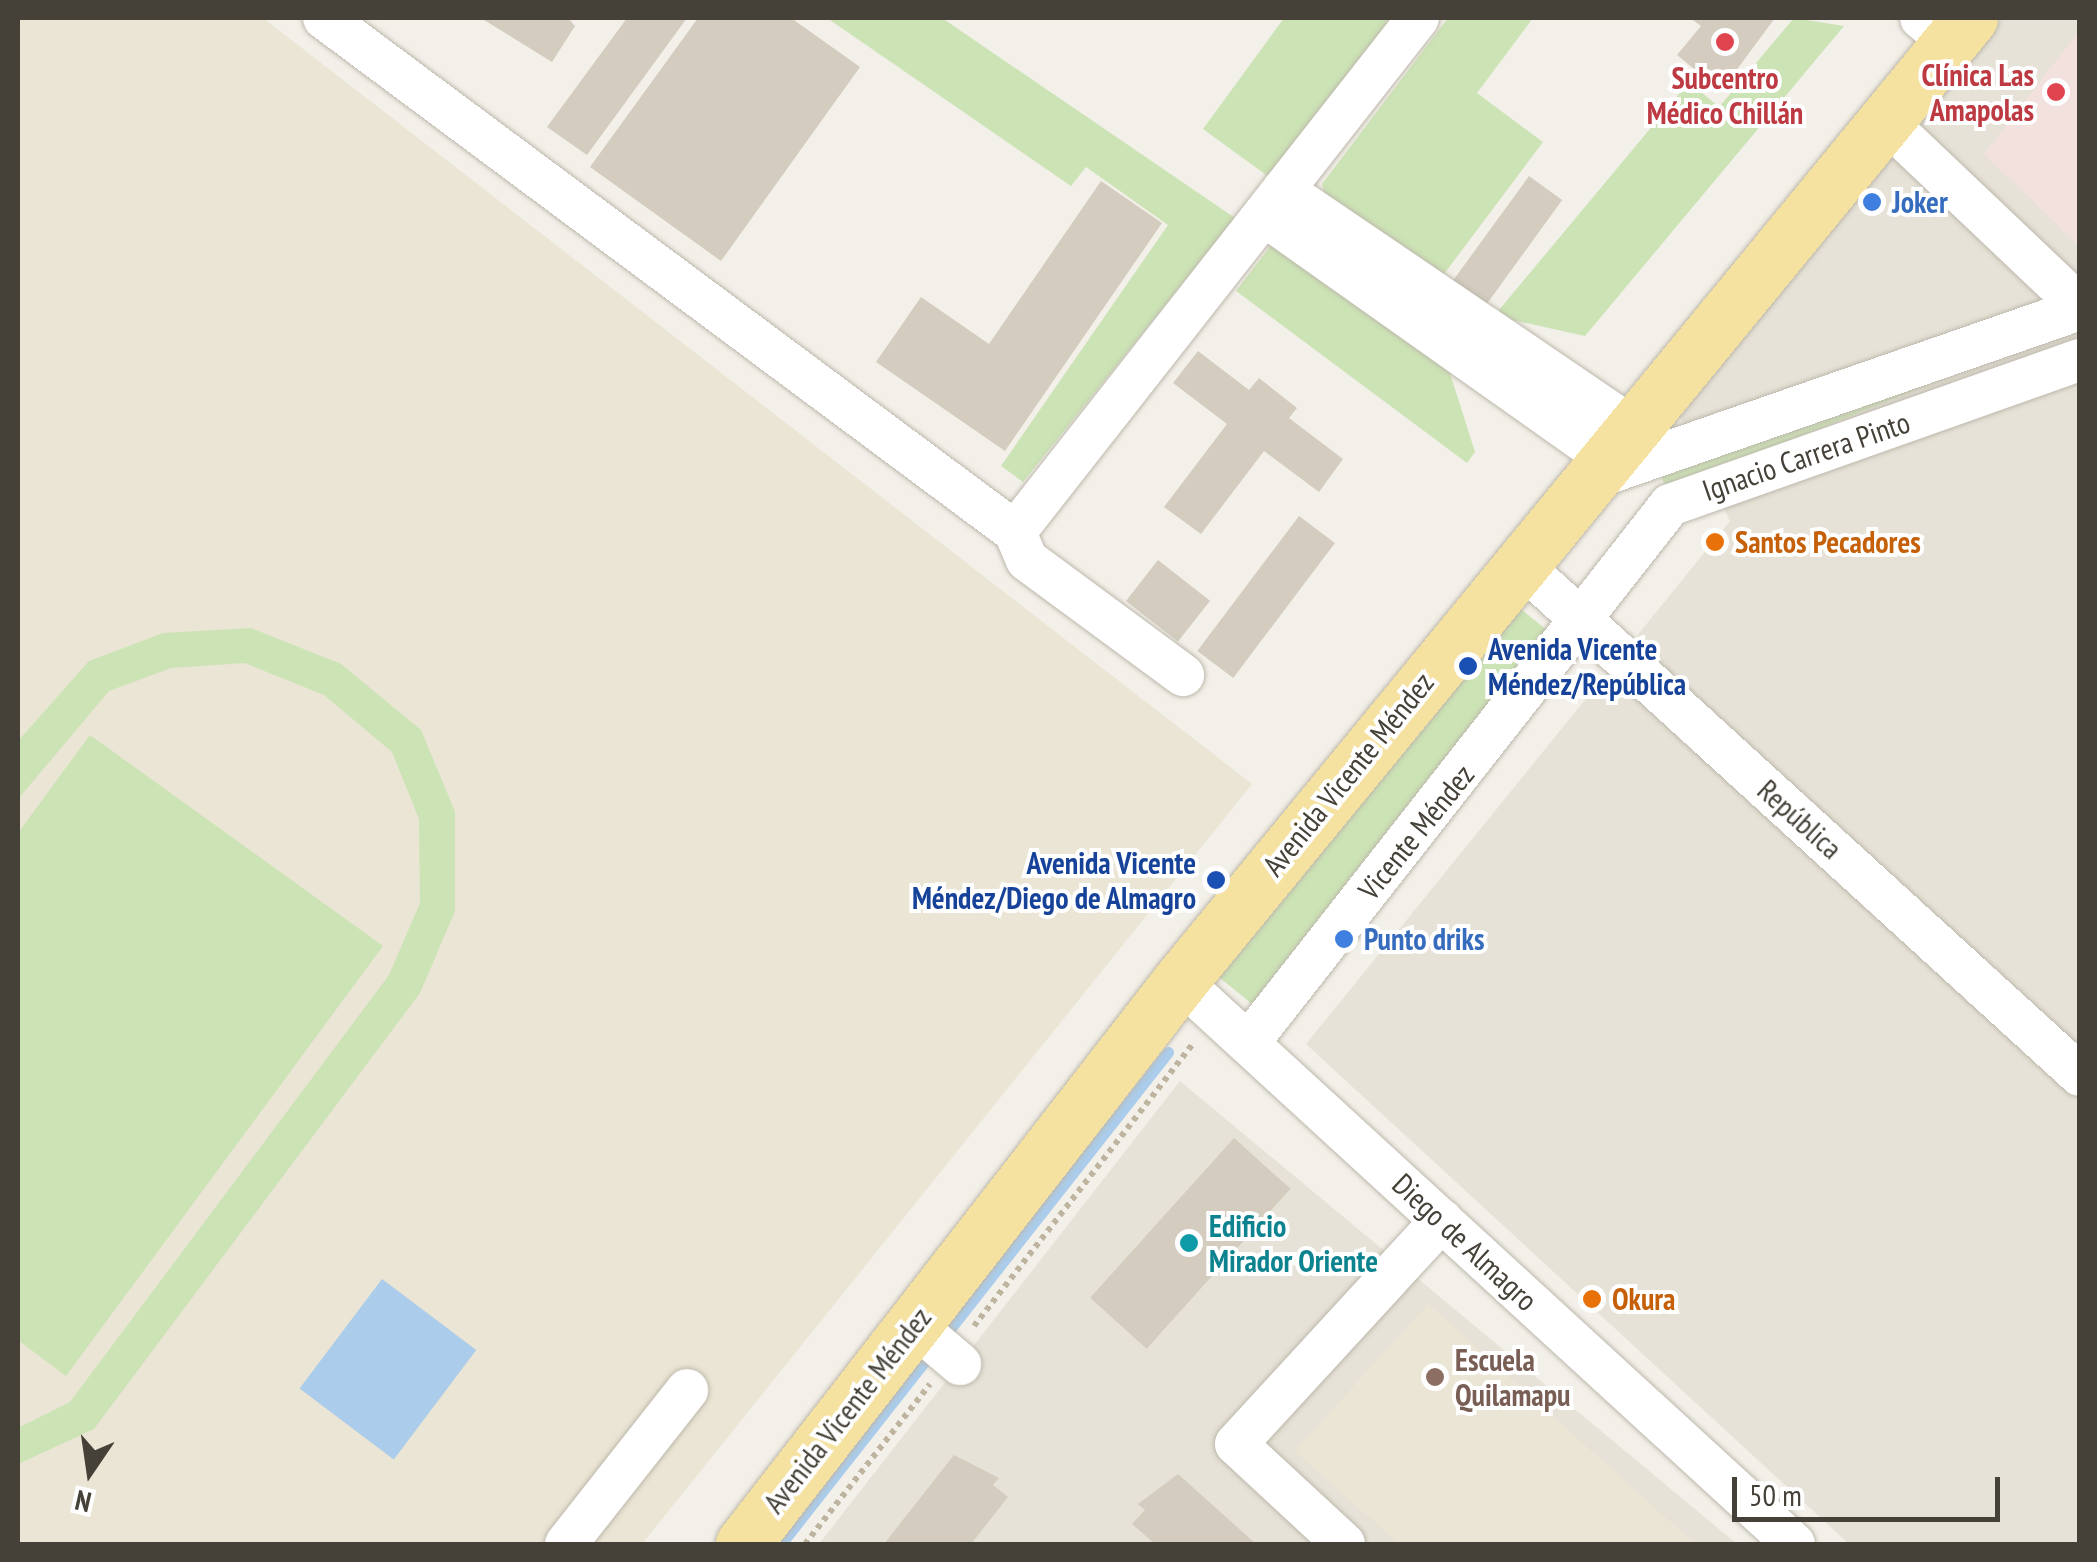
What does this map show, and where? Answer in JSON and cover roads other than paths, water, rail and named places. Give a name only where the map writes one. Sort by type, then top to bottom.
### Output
[{"type":"main road","name":"Avenida Vicente Méndez","points":[[743,1544],[935,1343],[1180,981],[1885,122],[1947,26]]},
{"type":"street","points":[[324,18],[1016,532],[1028,560],[1183,676]]},
{"type":"street","points":[[1016,532],[1418,18]]},
{"type":"street","points":[[1885,122],[2080,308]]},
{"type":"street","points":[[1273,202],[1610,455]]},
{"type":"street","name":"Ignacio Carrera Pinto","points":[[1610,455],[2080,308]]},
{"type":"street","name":"Ignacio Carrera Pinto","points":[[1584,622],[1670,504],[2080,360]]},
{"type":"street","name":"República","points":[[1520,564],[2080,1075]]},
{"type":"street","name":"Vicente Méndez","points":[[1249,1042],[1584,622]]},
{"type":"street","name":"Diego de Almagro","points":[[1180,981],[1794,1544]]},
{"type":"street","points":[[1344,1544],[1236,1444],[1442,1220]]},
{"type":"street","points":[[566,1544],[688,1390]]},
{"type":"water","points":[[382,1279],[476,1350],[394,1459],[300,1388]]},
{"type":"waterway","points":[[781,1544],[1168,1052]]},
{"type":"place","name":"Subcentro Médico Chillán","points":[[1725,42]]},
{"type":"place","name":"Clínica Las Amapolas","points":[[2056,92]]},
{"type":"place","name":"Joker","points":[[1872,202]]},
{"type":"place","name":"Santos Pecadores","points":[[1715,542]]},
{"type":"place","name":"Avenida Vicente Méndez/República","points":[[1468,666]]},
{"type":"place","name":"Avenida Vicente Méndez/Diego de Almagro","points":[[1216,880]]},
{"type":"place","name":"Punto driks","points":[[1344,939]]},
{"type":"place","name":"Edificio Mirador Oriente","points":[[1189,1243]]},
{"type":"place","name":"Okura","points":[[1592,1299]]},
{"type":"place","name":"Escuela Quilamapu","points":[[1435,1377]]}]
